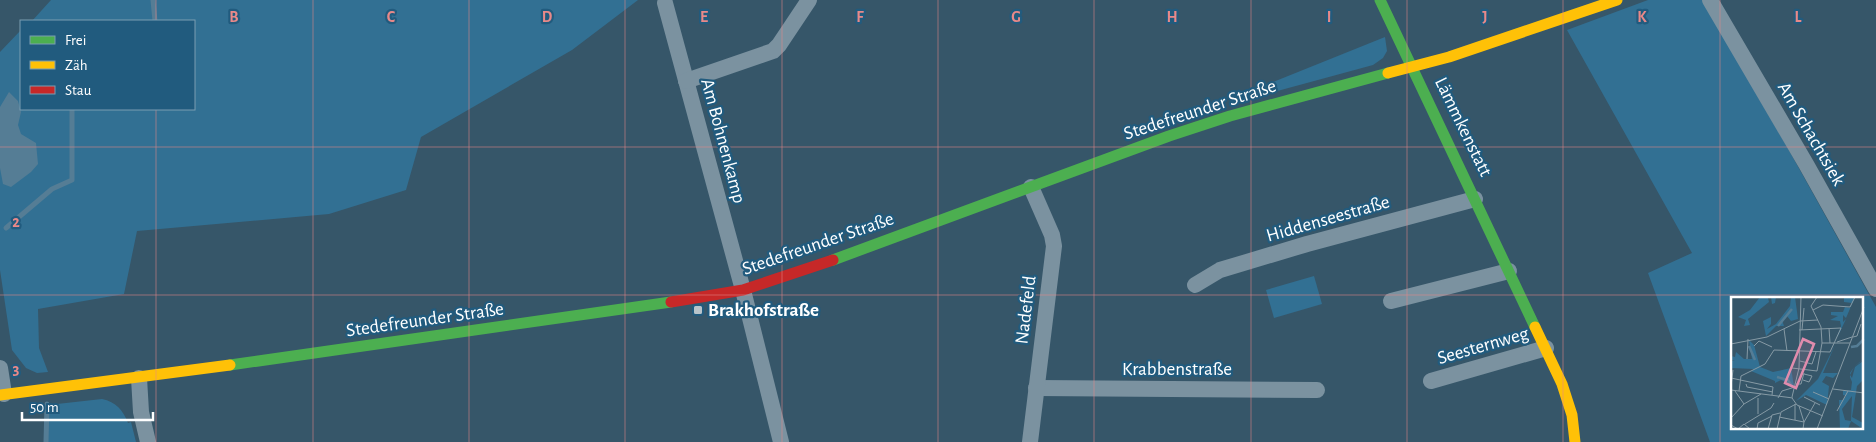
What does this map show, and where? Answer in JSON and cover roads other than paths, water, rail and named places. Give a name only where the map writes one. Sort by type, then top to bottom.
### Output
[{"type":"street","points":[[686,81],[773,51],[809,0]]},
{"type":"street","name":"Lämmkenstatt","points":[[1380,0],[1546,348],[1568,400],[1576,442]]},
{"type":"street","name":"Stedefreunder Straße","points":[[2,395],[139,378],[601,313],[743,290],[787,277],[1169,136],[1238,113],[1412,68],[1482,47],[1617,0]]},
{"type":"street","name":"Am Schachtsiek","points":[[1710,0],[1876,289]]},
{"type":"street","name":"Am Bohnenkamp","points":[[665,3],[743,290]]},
{"type":"street","name":"Nadefeld","points":[[1030,442],[1054,246],[1052,235],[1031,187]]},
{"type":"street","name":"Hiddenseestraße","points":[[1195,285],[1220,270],[1307,244],[1475,199]]},
{"type":"street","points":[[1391,301],[1509,271]]},
{"type":"street","points":[[743,290],[781,442]]},
{"type":"street","name":"Seesternweg","points":[[1431,382],[1546,348]]},
{"type":"street","points":[[0,368],[2,395]]},
{"type":"street","points":[[139,378],[141,412],[148,442]]},
{"type":"street","name":"Krabbenstraße","points":[[1036,388],[1317,390]]},
{"type":"waterway","points":[[153,0],[155,20]]},
{"type":"waterway","points":[[6,228],[52,189],[72,180],[72,110]]},
{"type":"waterway","points":[[46,442],[47,404]]},
{"type":"place","name":"Brakhofstraße","points":[[698,310]]}]
